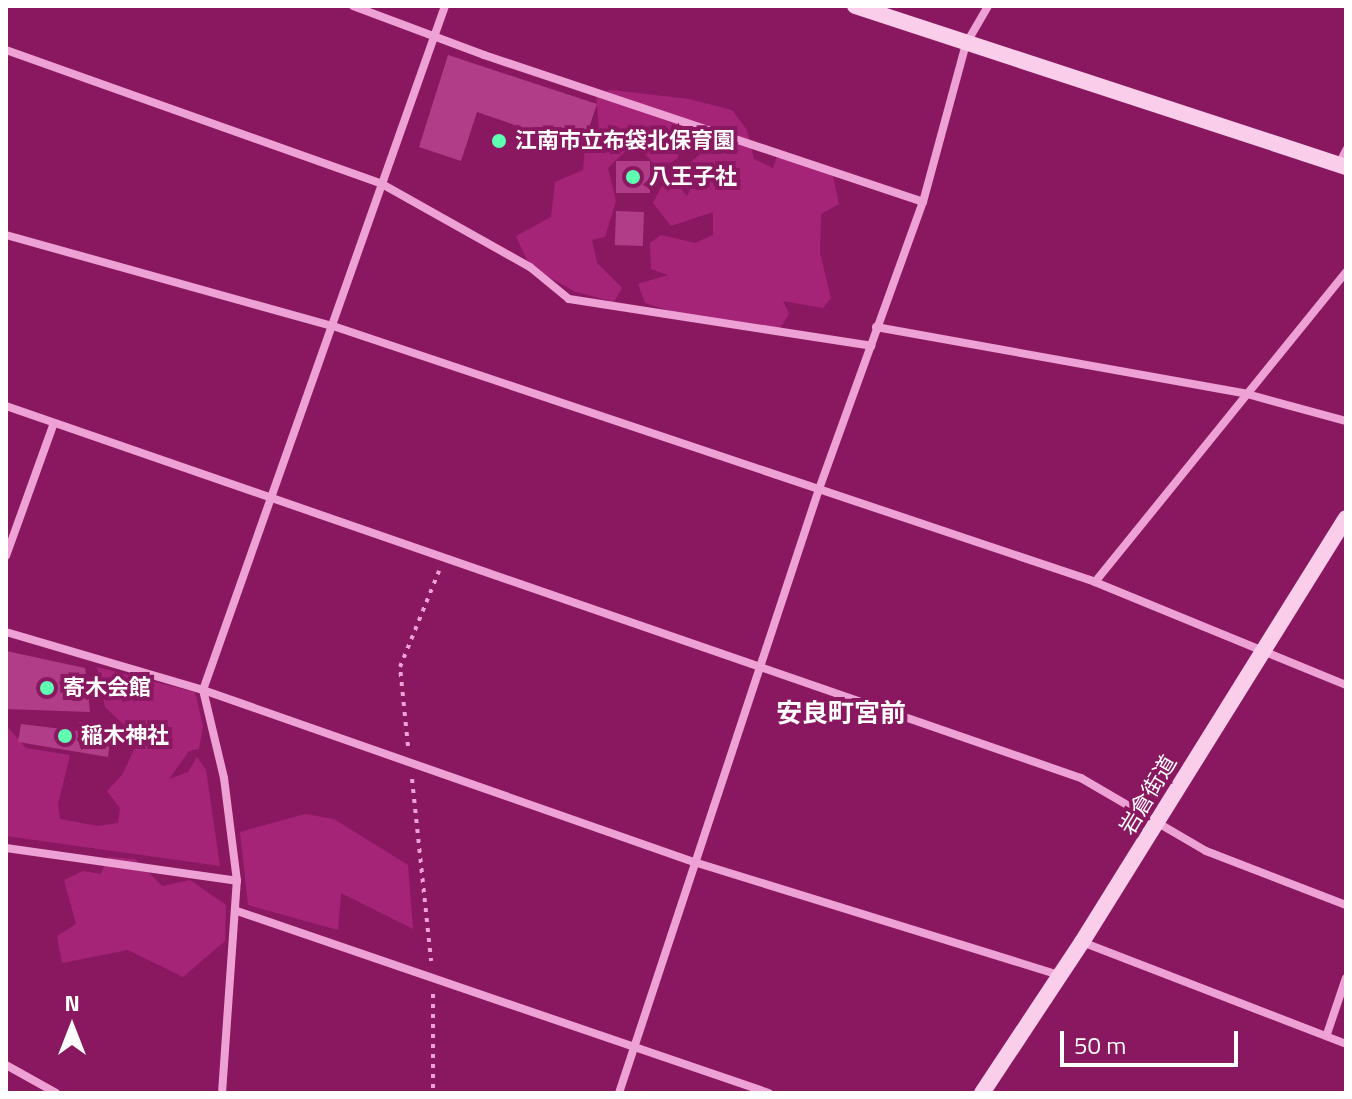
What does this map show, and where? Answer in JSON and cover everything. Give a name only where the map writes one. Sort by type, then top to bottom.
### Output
[{"type":"street","points":[[353,6],[923,202]]},
{"type":"street","points":[[222,1093],[237,881],[224,778],[203,690],[445,6]]},
{"type":"street","points":[[855,6],[966,44],[1344,160]]},
{"type":"street","points":[[619,1093],[819,489],[923,202],[966,44],[988,6]]},
{"type":"street","points":[[6,50],[382,184],[530,267],[569,299],[871,346]]},
{"type":"street","points":[[6,235],[333,326],[819,489],[1095,582],[1346,685]]},
{"type":"street","points":[[1095,582],[1346,272]]},
{"type":"street","points":[[876,327],[1247,394],[1346,421]]},
{"type":"street","points":[[6,406],[268,501],[759,671],[1081,778],[1206,851],[1346,905]]},
{"type":"street","points":[[6,556],[54,423]]},
{"type":"street","name":"岩倉街道","points":[[982,1093],[1158,822],[1260,651],[1346,518]]},
{"type":"street","points":[[6,632],[203,690],[694,862],[1060,976]]},
{"type":"street","points":[[6,848],[237,881]]},
{"type":"street","points":[[237,911],[769,1093]]},
{"type":"street","points":[[1082,942],[1327,1034],[1346,1044]]},
{"type":"street","points":[[1327,1034],[1346,978]]},
{"type":"street","points":[[6,1065],[56,1093]]},
{"type":"path","points":[[433,1093],[433,977],[400,667],[443,561]]},
{"type":"shaded area","points":[[612,90],[689,99],[732,110],[747,130],[754,159],[773,168],[778,154],[832,172],[839,204],[821,214],[820,253],[831,298],[823,308],[783,301],[789,314],[778,332],[698,320],[645,303],[638,284],[668,275],[651,269],[650,243],[661,235],[695,243],[713,235],[713,212],[671,226],[653,203],[668,174],[687,196],[698,175],[686,166],[704,151],[690,140],[678,151],[678,158],[660,170],[634,143],[608,168],[616,201],[605,237],[592,240],[597,263],[622,288],[614,302],[576,292],[530,267],[516,236],[551,217],[555,182],[583,170],[585,147],[599,129],[596,93]]},
{"type":"shaded area","points":[[97,667],[195,692],[203,726],[199,749],[189,751],[169,779],[188,772],[197,757],[206,770],[220,866],[6,836],[6,725],[26,748],[70,755],[58,804],[60,819],[98,826],[118,823],[120,808],[107,791],[122,775],[134,750],[126,727],[105,707]]},
{"type":"shaded area","points":[[305,814],[334,819],[408,865],[413,929],[341,893],[338,930],[248,905],[240,832]]},
{"type":"shaded area","points":[[108,857],[135,859],[162,886],[190,880],[226,905],[225,941],[183,977],[128,950],[62,963],[57,936],[76,924],[64,880],[83,871],[101,874]]},
{"type":"building","points":[[448,55],[597,104],[582,148],[477,112],[461,161],[419,147]]},
{"type":"building","name":"八王子社","points":[[616,161],[650,161],[650,193],[616,193]]},
{"type":"building","points":[[616,211],[644,212],[643,246],[615,245]]},
{"type":"building","name":"寄木会館","points":[[6,651],[85,668],[90,712],[6,709]]},
{"type":"building","name":"稲木神社","points":[[79,722],[112,726],[108,757],[18,742],[21,724],[79,731]]},
{"type":"place","name":"江南市立布袋北保育園","points":[[499,141]]},
{"type":"place","name":"八王子社","points":[[633,177]]},
{"type":"place","name":"寄木会館","points":[[47,688]]},
{"type":"place","name":"稲木神社","points":[[65,736]]},
{"type":"district","name":"安良町宮前","points":[[841,713]]}]
